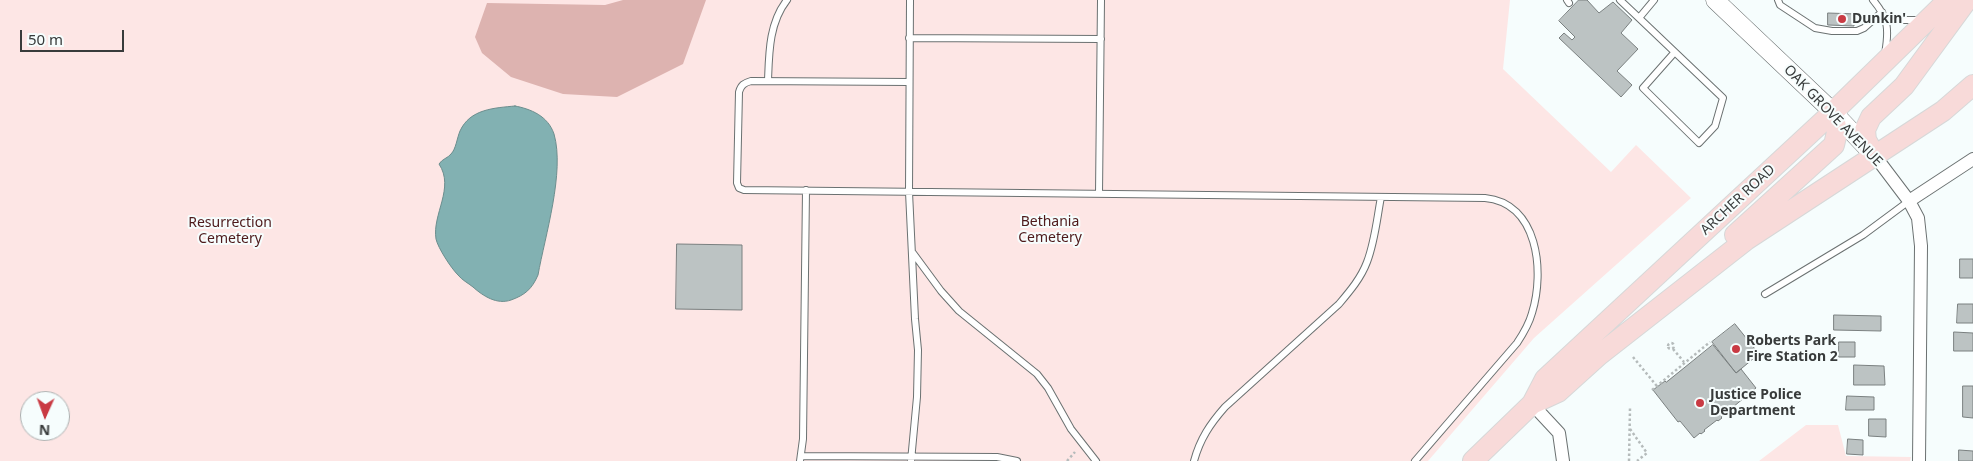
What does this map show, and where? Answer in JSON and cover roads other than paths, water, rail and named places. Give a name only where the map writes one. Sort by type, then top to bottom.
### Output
[{"type":"main road","name":"OAK GROVE AVENUE","points":[[1715,0],[1833,112],[1875,156]]},
{"type":"main road","name":"ARCHER ROAD","points":[[1532,404],[1544,379],[1833,112],[1948,0]]},
{"type":"main road","points":[[1875,156],[1866,140],[1865,130],[1871,117],[1904,86],[1967,0]]},
{"type":"main road","name":"ARCHER ROAD","points":[[1473,461],[1532,404],[1558,392],[1599,355],[1684,287],[1772,222],[1943,111],[1973,85]]},
{"type":"main road","points":[[1684,287],[1739,231],[1834,144],[1837,132],[1833,112]]},
{"type":"street","name":"OAK GROVE AVENUE","points":[[1875,156],[1909,201],[1918,218],[1921,246],[1919,461]]},
{"type":"street","points":[[1909,201],[1973,159]]},
{"type":"street","points":[[1532,404],[1559,433],[1563,461]]},
{"type":"lane","points":[[768,81],[769,52],[774,27],[787,0]]},
{"type":"lane","points":[[910,0],[909,192],[918,375],[911,459]]},
{"type":"lane","points":[[1099,194],[1101,0]]},
{"type":"lane","points":[[1620,0],[1723,98],[1716,126],[1699,143],[1643,88],[1674,53]]},
{"type":"lane","points":[[1639,18],[1654,0]]},
{"type":"lane","points":[[1778,0],[1780,5],[1815,28],[1857,31],[1884,14]]},
{"type":"lane","points":[[1874,0],[1884,14],[1887,35],[1883,65]]},
{"type":"lane","points":[[1884,14],[1901,20],[1929,20]]},
{"type":"lane","points":[[910,38],[1101,39]]},
{"type":"lane","points":[[909,82],[751,81],[740,86],[737,183],[739,188],[744,190],[1381,196],[1498,199],[1508,204],[1519,213],[1534,244],[1537,262],[1536,295],[1526,330],[1517,343],[1415,461]]},
{"type":"lane","points":[[806,190],[803,439],[800,459],[997,457],[1018,461]]},
{"type":"lane","points":[[1194,461],[1198,445],[1210,424],[1225,407],[1340,304],[1355,284],[1367,263],[1374,240],[1381,196]]},
{"type":"lane","points":[[1766,294],[1863,235],[1909,201]]},
{"type":"lane","points":[[913,253],[941,291],[959,311],[1037,374],[1048,388],[1081,445],[1096,461]]},
{"type":"water","points":[[515,106],[533,111],[548,122],[554,134],[557,149],[556,185],[538,275],[531,288],[524,294],[511,300],[501,301],[481,294],[461,278],[448,263],[437,243],[437,220],[445,182],[439,164],[453,152],[460,131],[470,118],[483,111]]},
{"type":"place","name":"Dunkin'","points":[[1842,19]]},
{"type":"place","name":"Roberts Park Fire Station 2","points":[[1736,349]]},
{"type":"place","name":"Justice Police Department","points":[[1700,403]]},
{"type":"park label","name":"Bethania Cemetery","points":[[1050,230]]},
{"type":"park label","name":"Resurrection Cemetery","points":[[230,232]]}]
